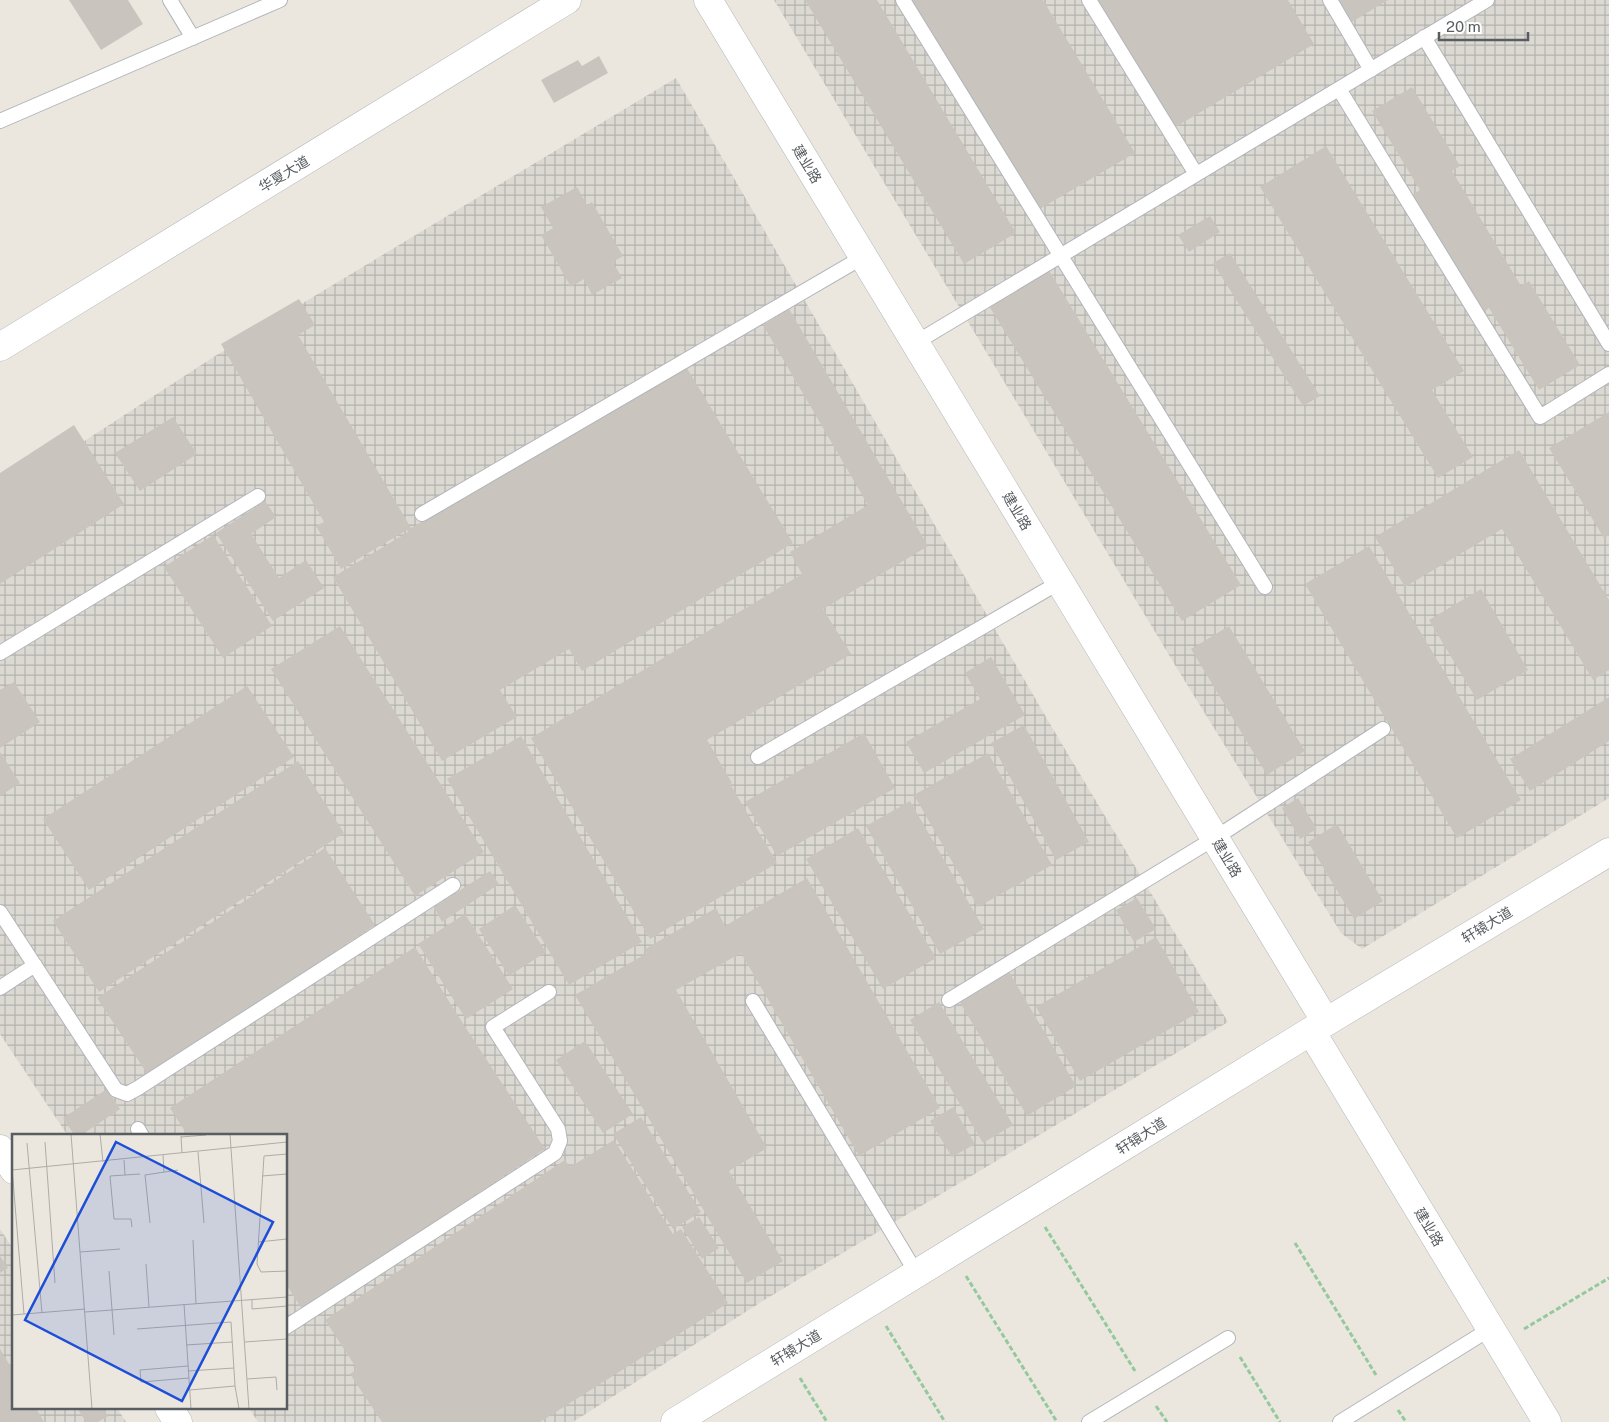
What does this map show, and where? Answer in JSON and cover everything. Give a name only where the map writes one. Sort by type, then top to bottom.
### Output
[{"type":"street","name":"华夏大道","points":[[0,347],[567,0]]},
{"type":"street","name":"建业路","points":[[708,0],[1215,838],[1318,1027],[1495,1336],[1547,1422]]},
{"type":"street","name":"轩辕大道","points":[[675,1422],[1318,1027],[1609,852]]},
{"type":"street","points":[[0,1149],[12,1167]]},
{"type":"street","points":[[170,1410],[178,1422]]},
{"type":"lane","points":[[170,0],[193,38]]},
{"type":"lane","points":[[0,121],[280,0]]},
{"type":"lane","points":[[903,0],[1264,588]]},
{"type":"lane","points":[[1089,0],[1196,174]]},
{"type":"lane","points":[[1330,0],[1371,70]]},
{"type":"lane","points":[[915,343],[1487,0]]},
{"type":"lane","points":[[1424,37],[1609,344]]},
{"type":"lane","points":[[1338,89],[1540,417],[1609,374]]},
{"type":"lane","points":[[422,514],[863,257]]},
{"type":"lane","points":[[0,653],[258,496]]},
{"type":"lane","points":[[758,757],[1060,582]]},
{"type":"lane","points":[[950,1000],[1215,838],[1383,729]]},
{"type":"lane","points":[[0,912],[116,1090],[127,1094],[147,1083],[453,885]]},
{"type":"lane","points":[[0,988],[35,965]]},
{"type":"lane","points":[[288,1326],[556,1153],[560,1141],[558,1129],[493,1027],[549,992]]},
{"type":"lane","points":[[753,1001],[917,1274]]},
{"type":"lane","points":[[1340,1422],[1387,1392],[1495,1336]]},
{"type":"lane","points":[[1090,1422],[1228,1338]]},
{"type":"path","points":[[1031,1204],[1167,1422]]},
{"type":"path","points":[[1295,1243],[1406,1422]]},
{"type":"path","points":[[952,1252],[1057,1422]]},
{"type":"path","points":[[1495,1336],[1609,1278]]},
{"type":"path","points":[[871,1302],[945,1422]]},
{"type":"path","points":[[1228,1338],[1280,1422]]},
{"type":"path","points":[[785,1354],[827,1422]]},
{"type":"shaded area","points":[[774,0],[1609,0],[1609,798],[1362,949],[1341,933],[1178,670]]},
{"type":"shaded area","points":[[676,78],[1050,724],[1228,1022],[766,1299],[573,1422],[258,1422],[250,1410],[288,1410],[288,1134],[67,1134],[0,1034],[0,496],[215,356]]},
{"type":"shaded area","points":[[0,1229],[12,1247],[12,1410],[118,1410],[126,1422],[0,1422]]},
{"type":"building","points":[[69,0],[128,0],[143,24],[101,50]]},
{"type":"building","points":[[805,0],[877,0],[1016,233],[964,264]]},
{"type":"building","points":[[912,0],[1043,0],[1135,153],[1038,210]]},
{"type":"building","points":[[1096,0],[1288,0],[1314,44],[1174,128]]},
{"type":"building","points":[[1339,0],[1388,0],[1352,22]]},
{"type":"building","points":[[599,56],[608,73],[554,103],[541,80],[578,60],[582,66]]},
{"type":"building","points":[[1412,87],[1460,166],[1452,171],[1521,286],[1529,281],[1580,365],[1539,390],[1489,308],[1483,313],[1412,195],[1420,190],[1372,111]]},
{"type":"building","points":[[1326,146],[1464,371],[1432,390],[1473,457],[1438,478],[1260,187]]},
{"type":"building","points":[[577,187],[587,205],[592,202],[623,256],[613,262],[622,278],[592,295],[584,279],[571,287],[541,235],[553,228],[541,207]]},
{"type":"building","points":[[1210,216],[1220,232],[1189,252],[1178,235]]},
{"type":"building","points":[[1230,253],[1320,396],[1303,406],[1213,263]]},
{"type":"building","points":[[1048,269],[1241,585],[1182,621],[989,306]]},
{"type":"building","points":[[299,299],[315,325],[298,335],[411,528],[547,449],[685,365],[793,543],[582,671],[569,649],[500,690],[517,717],[442,761],[333,577],[408,532],[407,530],[341,569],[316,526],[324,522],[221,344]]},
{"type":"building","points":[[789,309],[928,546],[823,609],[851,654],[707,740],[732,783],[730,784],[777,863],[650,939],[531,738],[802,574],[790,552],[868,505],[763,325]]},
{"type":"building","points":[[1609,412],[1609,535],[1604,538],[1549,448]]},
{"type":"building","points":[[173,417],[197,454],[140,491],[115,453]]},
{"type":"building","points":[[74,425],[124,504],[0,584],[0,473]]},
{"type":"building","points":[[1519,450],[1609,600],[1609,670],[1593,680],[1502,529],[1405,587],[1375,537]]},
{"type":"building","points":[[265,501],[276,517],[251,534],[279,578],[306,560],[324,588],[273,621],[216,533]]},
{"type":"building","points":[[213,535],[272,626],[223,658],[164,567]]},
{"type":"building","points":[[1369,546],[1521,800],[1457,838],[1305,584]]},
{"type":"building","points":[[1481,589],[1528,670],[1477,700],[1429,620]]},
{"type":"building","points":[[340,626],[484,852],[415,896],[271,669]]},
{"type":"building","points":[[1229,626],[1305,751],[1267,775],[1191,649]]},
{"type":"building","points":[[991,657],[1025,715],[924,773],[906,742],[980,699],[965,673]]},
{"type":"building","points":[[14,682],[40,722],[0,748],[0,690]]},
{"type":"building","points":[[247,686],[294,757],[89,890],[43,819]]},
{"type":"building","points":[[1609,697],[1609,741],[1530,791],[1510,759]]},
{"type":"building","points":[[1024,725],[1089,842],[1056,860],[991,743]]},
{"type":"building","points":[[864,733],[895,788],[777,856],[745,802]]},
{"type":"building","points":[[521,736],[642,942],[569,985],[447,779]]},
{"type":"building","points":[[0,752],[20,783],[0,796]]},
{"type":"building","points":[[988,753],[1052,865],[978,907],[914,795]]},
{"type":"building","points":[[298,761],[344,833],[99,992],[53,921]]},
{"type":"building","points":[[1298,798],[1317,829],[1300,839],[1282,808]]},
{"type":"building","points":[[910,801],[984,929],[940,954],[866,826]]},
{"type":"building","points":[[1337,824],[1383,901],[1354,919],[1308,842]]},
{"type":"building","points":[[858,828],[936,958],[883,989],[806,859]]},
{"type":"building","points":[[325,848],[375,925],[148,1075],[97,998]]},
{"type":"building","points":[[490,871],[499,884],[442,922],[434,907]]},
{"type":"building","points":[[807,878],[940,1108],[859,1156],[741,953],[676,990],[767,1148],[729,1171],[783,1261],[747,1283],[575,995],[647,953],[645,949],[716,908],[725,926]]},
{"type":"building","points":[[1137,898],[1156,929],[1134,942],[1116,910]]},
{"type":"building","points":[[515,905],[546,952],[509,976],[479,929]]},
{"type":"building","points":[[465,914],[513,989],[466,1019],[418,944]]},
{"type":"building","points":[[1156,937],[1199,1012],[1080,1081],[1036,1007]]},
{"type":"building","points":[[415,947],[545,1149],[302,1309],[288,1287],[288,1134],[187,1134],[170,1108]]},
{"type":"building","points":[[1008,970],[1076,1086],[1027,1116],[958,999]]},
{"type":"building","points":[[939,1002],[1013,1125],[983,1143],[910,1020]]},
{"type":"building","points":[[585,1041],[633,1114],[603,1133],[556,1060]]},
{"type":"building","points":[[107,1089],[120,1109],[83,1134],[74,1134],[63,1118]]},
{"type":"building","points":[[953,1107],[975,1144],[952,1157],[930,1121]]},
{"type":"building","points":[[641,1117],[701,1212],[673,1229],[613,1134]]},
{"type":"building","points":[[614,1140],[673,1234],[681,1229],[728,1303],[540,1422],[382,1422],[350,1374],[357,1369],[325,1320],[565,1160],[570,1167]]},
{"type":"building","points":[[699,1217],[719,1248],[702,1259],[682,1227]]},
{"type":"building","points":[[0,1256],[8,1268],[0,1273]]},
{"type":"building","points":[[0,1349],[12,1369],[12,1410],[37,1410],[44,1422],[0,1422]]},
{"type":"building","points":[[78,1410],[104,1410],[108,1416],[98,1422],[86,1422]]}]
